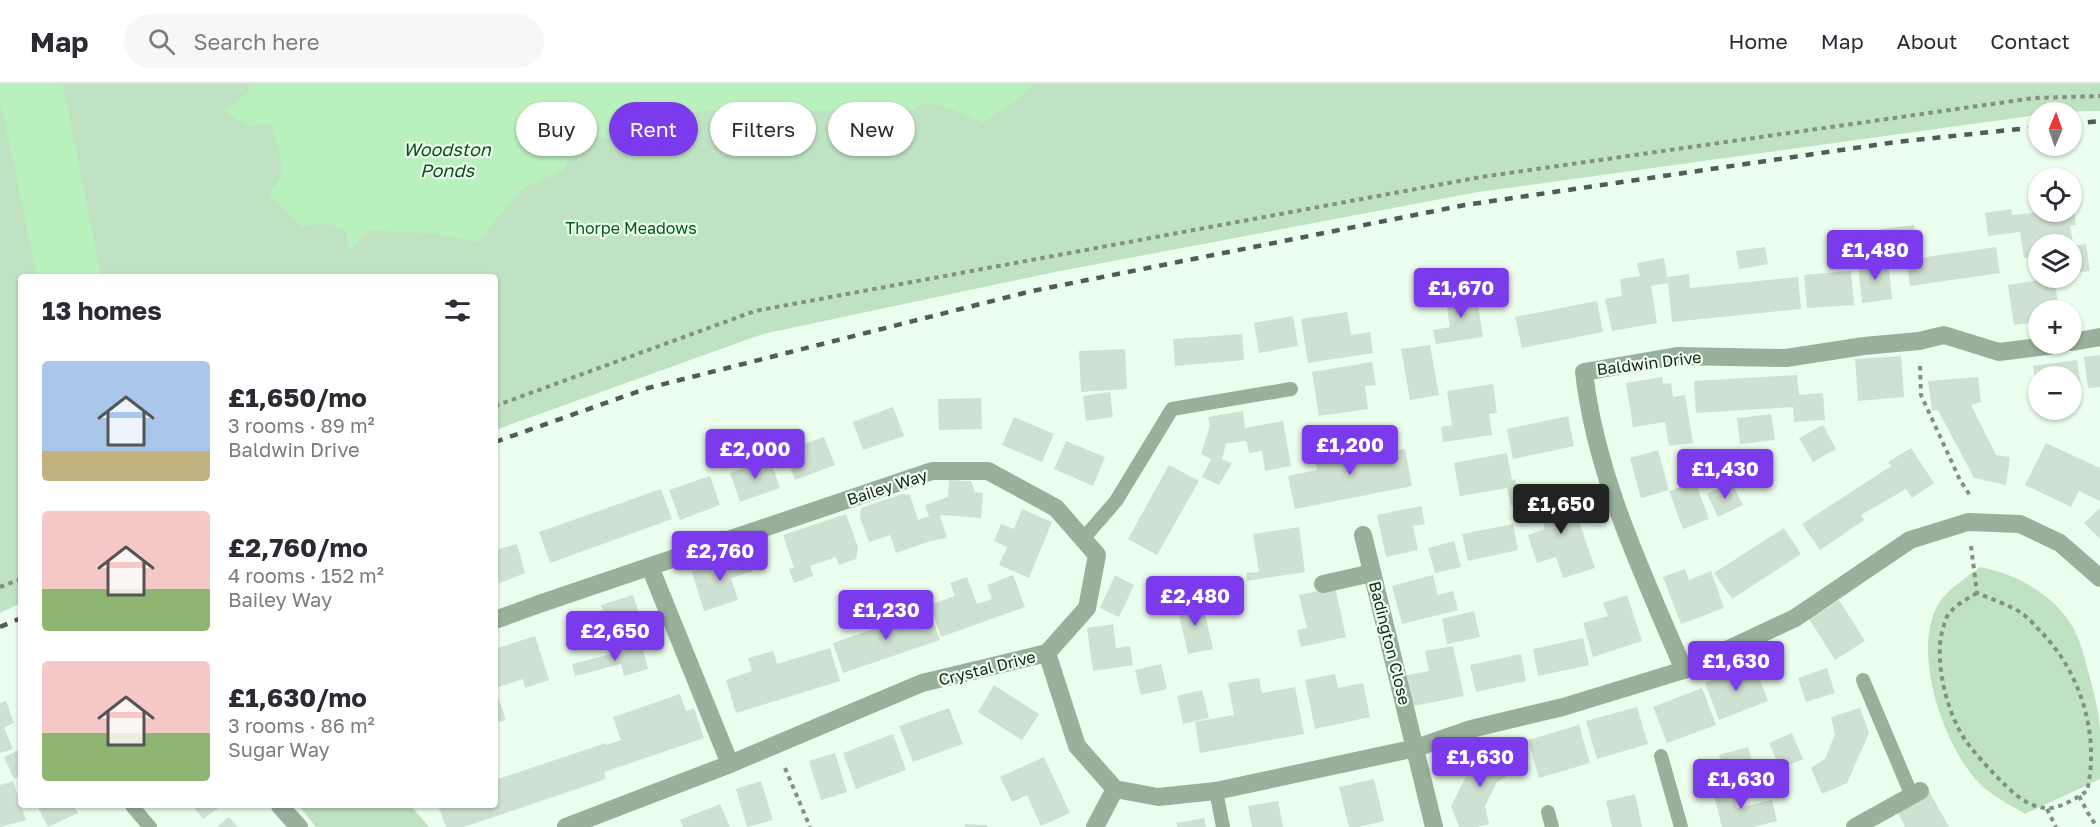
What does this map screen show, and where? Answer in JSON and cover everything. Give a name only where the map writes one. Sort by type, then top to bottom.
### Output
[{"type":"street","name":"Baldwin Drive","points":[[1684,670],[1616,508],[1587,401],[1584,372],[1677,356],[1786,358],[1864,346],[1919,341],[1944,335],[1999,352],[2028,348]]},
{"type":"street","points":[[2082,340],[2100,337]]},
{"type":"street","name":"Bailey Way","points":[[498,619],[932,471],[988,471],[1056,508],[1097,555],[1087,608],[1047,653]]},
{"type":"street","points":[[1095,827],[1115,789],[1158,797],[1216,791],[1416,748],[1471,729],[1563,707],[1684,670],[1796,618],[1910,540],[1973,522],[2020,524],[2060,543],[2100,578]]},
{"type":"street","name":"Badington Close","points":[[1363,535],[1434,827]]},
{"type":"street","points":[[650,567],[730,764]]},
{"type":"street","name":"Badington Close","points":[[1323,584],[1372,573]]},
{"type":"street","name":"Crystal Drive","points":[[566,827],[730,764],[922,683],[1047,653],[1077,746],[1115,789]]},
{"type":"street","points":[[1855,827],[1916,793]]},
{"type":"street","points":[[282,808],[298,827]]},
{"type":"lane","points":[[1083,539],[1116,501],[1172,410],[1292,389]]},
{"type":"lane","points":[[1863,680],[1916,793]]},
{"type":"lane","points":[[1661,756],[1681,827]]},
{"type":"lane","points":[[1216,791],[1223,827]]},
{"type":"lane","points":[[134,808],[150,827]]},
{"type":"lane","points":[[1548,812],[1552,827]]},
{"type":"path","points":[[498,405],[756,311],[1481,177],[2034,98],[2100,96]]},
{"type":"path","points":[[1919,341],[1921,395],[1960,480],[1976,506],[1973,522],[1977,593]]},
{"type":"path","points":[[0,587],[18,580]]},
{"type":"path","points":[[1977,593],[2020,612],[2052,644],[2081,693],[2093,738],[2092,775],[2087,791],[2062,805],[2047,809],[2031,805],[2012,792],[1965,739],[1946,694],[1939,665],[1940,639],[1946,616],[1977,593]]},
{"type":"path","points":[[776,745],[810,827]]},
{"type":"path","points":[[2079,796],[2097,827]]},
{"type":"path","points":[[2047,809],[2056,827]]},
{"type":"green space","name":"Thorpe Meadows","points":[[0,84],[2100,84],[2100,111],[2082,111],[2082,102],[2028,102],[2028,116],[1478,192],[1055,272],[763,334],[498,429],[498,274],[18,274],[18,604],[0,613]]},
{"type":"green space","points":[[1980,567],[2006,574],[2030,585],[2061,610],[2073,627],[2079,641],[2097,709],[2100,728],[2100,779],[2025,814],[1984,788],[1966,767],[1943,721],[1934,695],[1929,669],[1928,643],[1932,620],[1941,600],[1954,586]]},
{"type":"green space","points":[[301,808],[413,808],[429,827],[316,827]]},
{"type":"water","points":[[0,84],[63,84],[100,274],[36,274],[0,98]]},
{"type":"water","name":"Woodston Ponds","points":[[248,84],[1033,84],[1016,101],[983,123],[951,109],[925,103],[915,109],[915,102],[828,102],[828,111],[824,111],[816,111],[816,102],[710,102],[710,110],[698,112],[698,102],[609,102],[609,139],[597,136],[597,102],[516,102],[516,156],[571,156],[564,170],[521,189],[478,242],[436,234],[368,230],[350,251],[346,230],[326,223],[301,227],[269,195],[283,171],[271,123],[250,126],[224,111],[249,92]]},
{"type":"building","points":[[2011,209],[2012,215],[2028,213],[2028,222],[2076,222],[2076,225],[2070,226],[2071,234],[2028,234],[2028,257],[2024,258],[2020,232],[1988,236],[1985,213]]},
{"type":"building","points":[[1914,225],[1917,250],[1884,255],[1881,229]]},
{"type":"building","points":[[2086,244],[2090,271],[2082,272],[2082,245]]},
{"type":"building","points":[[1765,247],[1768,264],[1739,269],[1736,251]]},
{"type":"building","points":[[1996,247],[2000,273],[1910,286],[1906,260]]},
{"type":"building","points":[[1664,258],[1667,277],[1689,274],[1690,288],[1798,277],[1801,309],[1672,322],[1668,283],[1651,286],[1657,323],[1612,331],[1605,299],[1622,296],[1620,279],[1640,276],[1637,263]]},
{"type":"building","points":[[1888,259],[1892,299],[1862,303],[1858,262]]},
{"type":"building","points":[[1851,271],[1854,305],[1807,308],[1804,275]]},
{"type":"building","points":[[2028,282],[2028,288],[2056,288],[2057,300],[2028,300],[2028,323],[2014,325],[2008,285]]},
{"type":"building","points":[[1476,291],[1483,337],[1436,344],[1433,330],[1450,327],[1445,295]]},
{"type":"building","points":[[1597,301],[1603,332],[1522,348],[1515,317]]},
{"type":"building","points":[[1347,312],[1351,335],[1370,332],[1373,353],[1308,363],[1301,319]]},
{"type":"building","points":[[1293,316],[1298,346],[1259,353],[1254,323]]},
{"type":"building","points":[[1242,334],[1244,360],[1175,366],[1173,339]]},
{"type":"building","points":[[1430,345],[1439,395],[1410,400],[1401,349]]},
{"type":"building","points":[[1125,349],[1127,389],[1081,392],[1079,351]]},
{"type":"building","points":[[2100,355],[2100,387],[2088,388],[2084,357]]},
{"type":"building","points":[[1901,356],[1904,397],[1858,401],[1855,359]]},
{"type":"building","points":[[2077,360],[2078,366],[2033,366]]},
{"type":"building","points":[[1372,362],[1376,385],[1365,386],[1368,409],[1319,416],[1312,372]]},
{"type":"building","points":[[1797,375],[1799,395],[1823,393],[1825,420],[1794,422],[1793,407],[1696,413],[1694,381]]},
{"type":"building","points":[[1662,377],[1663,384],[1671,383],[1673,397],[1685,395],[1693,443],[1669,446],[1665,422],[1633,427],[1626,383]]},
{"type":"building","points":[[1978,377],[1981,402],[1971,405],[1996,455],[2010,457],[2006,485],[1974,478],[1938,410],[1932,411],[1928,381]]},
{"type":"building","points":[[1493,384],[1497,413],[1489,414],[1492,435],[1443,442],[1441,427],[1452,425],[1447,391]]},
{"type":"building","points":[[1110,392],[1113,417],[1086,421],[1083,396]]},
{"type":"building","points":[[981,398],[982,429],[939,430],[938,399]]},
{"type":"building","points":[[893,407],[904,436],[863,450],[853,422]]},
{"type":"building","points":[[1243,411],[1245,428],[1283,421],[1291,466],[1265,471],[1262,451],[1249,453],[1247,442],[1244,441],[1226,444],[1222,459],[1232,463],[1219,485],[1202,477],[1211,459],[1201,454],[1210,426],[1208,417]]},
{"type":"building","points":[[1771,414],[1775,440],[1740,444],[1737,418]]},
{"type":"building","points":[[1568,416],[1574,446],[1513,459],[1507,429]]},
{"type":"building","points":[[1014,417],[1054,434],[1042,462],[1002,445]]},
{"type":"building","points":[[1823,425],[1836,449],[1813,462],[1799,438]]},
{"type":"building","points":[[824,437],[835,465],[795,480],[784,451]]},
{"type":"building","points":[[1066,441],[1105,457],[1093,486],[1054,469]]},
{"type":"building","points":[[2046,443],[2100,468],[2100,501],[2079,491],[2071,507],[2025,485]]},
{"type":"building","points":[[1365,445],[1367,455],[1405,449],[1412,486],[1295,509],[1288,476],[1317,470],[1314,454]]},
{"type":"building","points":[[1911,448],[1934,483],[1912,498],[1906,489],[1861,515],[1864,520],[1820,550],[1802,524],[1891,466],[1888,462]]},
{"type":"building","points":[[1658,450],[1669,490],[1641,498],[1630,458]]},
{"type":"building","points":[[1507,453],[1512,480],[1515,479],[1517,486],[1526,484],[1530,503],[1511,506],[1507,488],[1460,496],[1454,463]]},
{"type":"building","points":[[770,459],[780,488],[740,502],[730,473]]},
{"type":"building","points":[[1169,465],[1199,481],[1157,555],[1128,539]]},
{"type":"building","points":[[710,476],[720,505],[680,520],[669,490]]},
{"type":"building","points":[[949,480],[971,481],[975,492],[983,493],[981,518],[942,515],[940,516],[947,538],[896,553],[890,535],[869,542],[860,517],[861,508],[902,494],[910,495],[918,520],[929,516],[925,505],[948,497]]},
{"type":"building","points":[[1695,481],[1709,519],[1683,529],[1669,491]]},
{"type":"building","points":[[1731,482],[1743,505],[1718,517],[1707,494]]},
{"type":"building","points":[[1567,487],[1595,568],[1563,578],[1556,557],[1537,563],[1528,535],[1545,529],[1535,498]]},
{"type":"building","points":[[661,489],[672,519],[550,563],[539,532]]},
{"type":"building","points":[[1421,506],[1425,524],[1413,526],[1418,550],[1386,557],[1377,515]]},
{"type":"building","points":[[2100,508],[2100,539],[2084,523]]},
{"type":"building","points":[[1022,509],[1052,522],[1029,578],[999,565],[1007,547],[994,541],[1001,524],[1014,529]]},
{"type":"building","points":[[846,514],[858,547],[856,559],[839,565],[836,557],[810,566],[813,576],[794,583],[789,569],[794,568],[783,535]]},
{"type":"building","points":[[1513,524],[1518,550],[1468,561],[1462,534]]},
{"type":"building","points":[[1299,527],[1305,572],[1247,581],[1246,573],[1259,572],[1253,534]]},
{"type":"building","points":[[1784,528],[1801,554],[1732,599],[1714,573]]},
{"type":"building","points":[[1454,541],[1461,567],[1435,573],[1428,548]]},
{"type":"building","points":[[517,544],[525,573],[498,582],[499,549]]},
{"type":"building","points":[[747,554],[753,571],[731,578],[738,600],[704,611],[692,572]]},
{"type":"building","points":[[1685,569],[1689,580],[1711,571],[1724,608],[1681,624],[1663,577]]},
{"type":"building","points":[[1013,575],[1025,607],[941,637],[930,605],[955,596],[950,583],[967,577],[977,604],[992,599],[987,585]]},
{"type":"building","points":[[1115,575],[1134,585],[1119,617],[1100,608]]},
{"type":"building","points":[[1433,575],[1438,595],[1453,591],[1458,610],[1402,624],[1392,586]]},
{"type":"building","points":[[1335,587],[1346,637],[1301,647],[1297,630],[1307,628],[1299,595]]},
{"type":"building","points":[[633,595],[646,636],[610,648],[606,635],[610,633],[601,605]]},
{"type":"building","points":[[1627,595],[1642,641],[1593,657],[1583,623],[1608,616],[1603,603]]},
{"type":"building","points":[[1202,600],[1213,649],[1188,654],[1177,606]]},
{"type":"building","points":[[1839,600],[1865,641],[1835,660],[1809,619]]},
{"type":"building","points":[[929,610],[940,640],[843,673],[833,643]]},
{"type":"building","points":[[1474,611],[1480,637],[1447,644],[1442,619]]},
{"type":"building","points":[[1113,624],[1116,648],[1130,646],[1133,665],[1093,671],[1087,628]]},
{"type":"building","points":[[535,636],[549,680],[525,688],[523,679],[498,687],[498,648]]},
{"type":"building","points":[[1583,638],[1589,665],[1538,676],[1533,649]]},
{"type":"building","points":[[642,646],[648,669],[624,676],[621,664],[575,676],[572,664]]},
{"type":"building","points":[[1453,646],[1464,696],[1409,707],[1402,676],[1429,671],[1425,651]]},
{"type":"building","points":[[830,648],[840,681],[736,713],[726,680],[752,671],[748,658],[773,651],[777,664]]},
{"type":"building","points":[[1521,654],[1526,681],[1476,692],[1470,665]]},
{"type":"building","points":[[1161,664],[1167,689],[1141,695],[1135,670]]},
{"type":"building","points":[[1754,664],[1768,701],[1719,720],[1705,683]]},
{"type":"building","points":[[1827,668],[1835,693],[1806,702],[1798,678]]},
{"type":"building","points":[[1335,674],[1338,688],[1363,683],[1370,717],[1315,729],[1305,680]]},
{"type":"building","points":[[1259,678],[1262,693],[1295,687],[1304,734],[1200,753],[1195,722],[1234,715],[1228,683]]},
{"type":"building","points":[[994,685],[1039,714],[1022,740],[978,712]]},
{"type":"building","points":[[1702,688],[1716,725],[1667,743],[1653,707]]},
{"type":"building","points":[[1202,690],[1209,718],[1183,724],[1177,696]]},
{"type":"building","points":[[680,694],[686,711],[694,708],[704,738],[604,772],[606,779],[464,827],[446,827],[439,808],[498,808],[498,779],[621,740],[613,717]]},
{"type":"building","points":[[498,697],[506,720],[498,722]]},
{"type":"building","points":[[6,701],[14,723],[4,727],[13,749],[0,753],[0,703]]},
{"type":"building","points":[[1637,707],[1648,744],[1597,759],[1586,721]]},
{"type":"building","points":[[949,708],[963,744],[913,762],[899,726]]},
{"type":"building","points":[[1860,708],[1869,733],[1847,783],[1822,794],[1811,768],[1825,759],[1835,734],[1831,717]]},
{"type":"building","points":[[1579,725],[1590,763],[1539,778],[1528,740]]},
{"type":"building","points":[[1792,733],[1803,759],[1780,769],[1769,743]]},
{"type":"building","points":[[893,734],[906,770],[856,789],[843,753]]},
{"type":"building","points":[[1506,747],[1511,774],[1497,782],[1485,806],[1489,824],[1459,827],[1451,806],[1476,757]]},
{"type":"building","points":[[1748,747],[1755,771],[1726,780],[1719,755]]},
{"type":"building","points":[[18,750],[18,777],[14,779],[4,757]]},
{"type":"building","points":[[835,753],[847,792],[821,800],[809,761]]},
{"type":"building","points":[[1044,757],[1070,813],[1041,826],[1027,795],[1012,802],[1000,777]]},
{"type":"building","points":[[1374,779],[1384,821],[1349,827],[1339,787]]},
{"type":"building","points":[[13,781],[18,796],[18,808],[22,808],[26,820],[0,827],[0,785]]},
{"type":"building","points":[[761,781],[773,820],[747,827],[736,789]]},
{"type":"building","points":[[1731,782],[1737,808],[1772,800],[1777,821],[1753,827],[1722,827],[1712,787]]},
{"type":"building","points":[[1929,791],[1949,827],[1905,827],[1896,809]]},
{"type":"building","points":[[1635,794],[1642,827],[1612,827],[1606,801]]},
{"type":"building","points":[[1278,801],[1283,827],[1252,827],[1248,806]]},
{"type":"building","points":[[720,804],[730,827],[683,827],[680,820]]},
{"type":"building","points":[[38,808],[75,808],[78,813],[48,827]]},
{"type":"building","points":[[195,808],[218,808],[203,819]]},
{"type":"building","points":[[229,817],[238,827],[217,827]]},
{"type":"building","points":[[1204,818],[1206,827],[1177,827],[1176,823]]},
{"type":"building","points":[[965,824],[987,825],[987,827],[965,827]]},
{"type":"railway","points":[[2082,123],[2100,121]]},
{"type":"railway","points":[[498,441],[648,388],[1032,291],[1465,205],[1896,142],[2028,128]]},
{"type":"railway","points":[[0,627],[18,619]]}]
